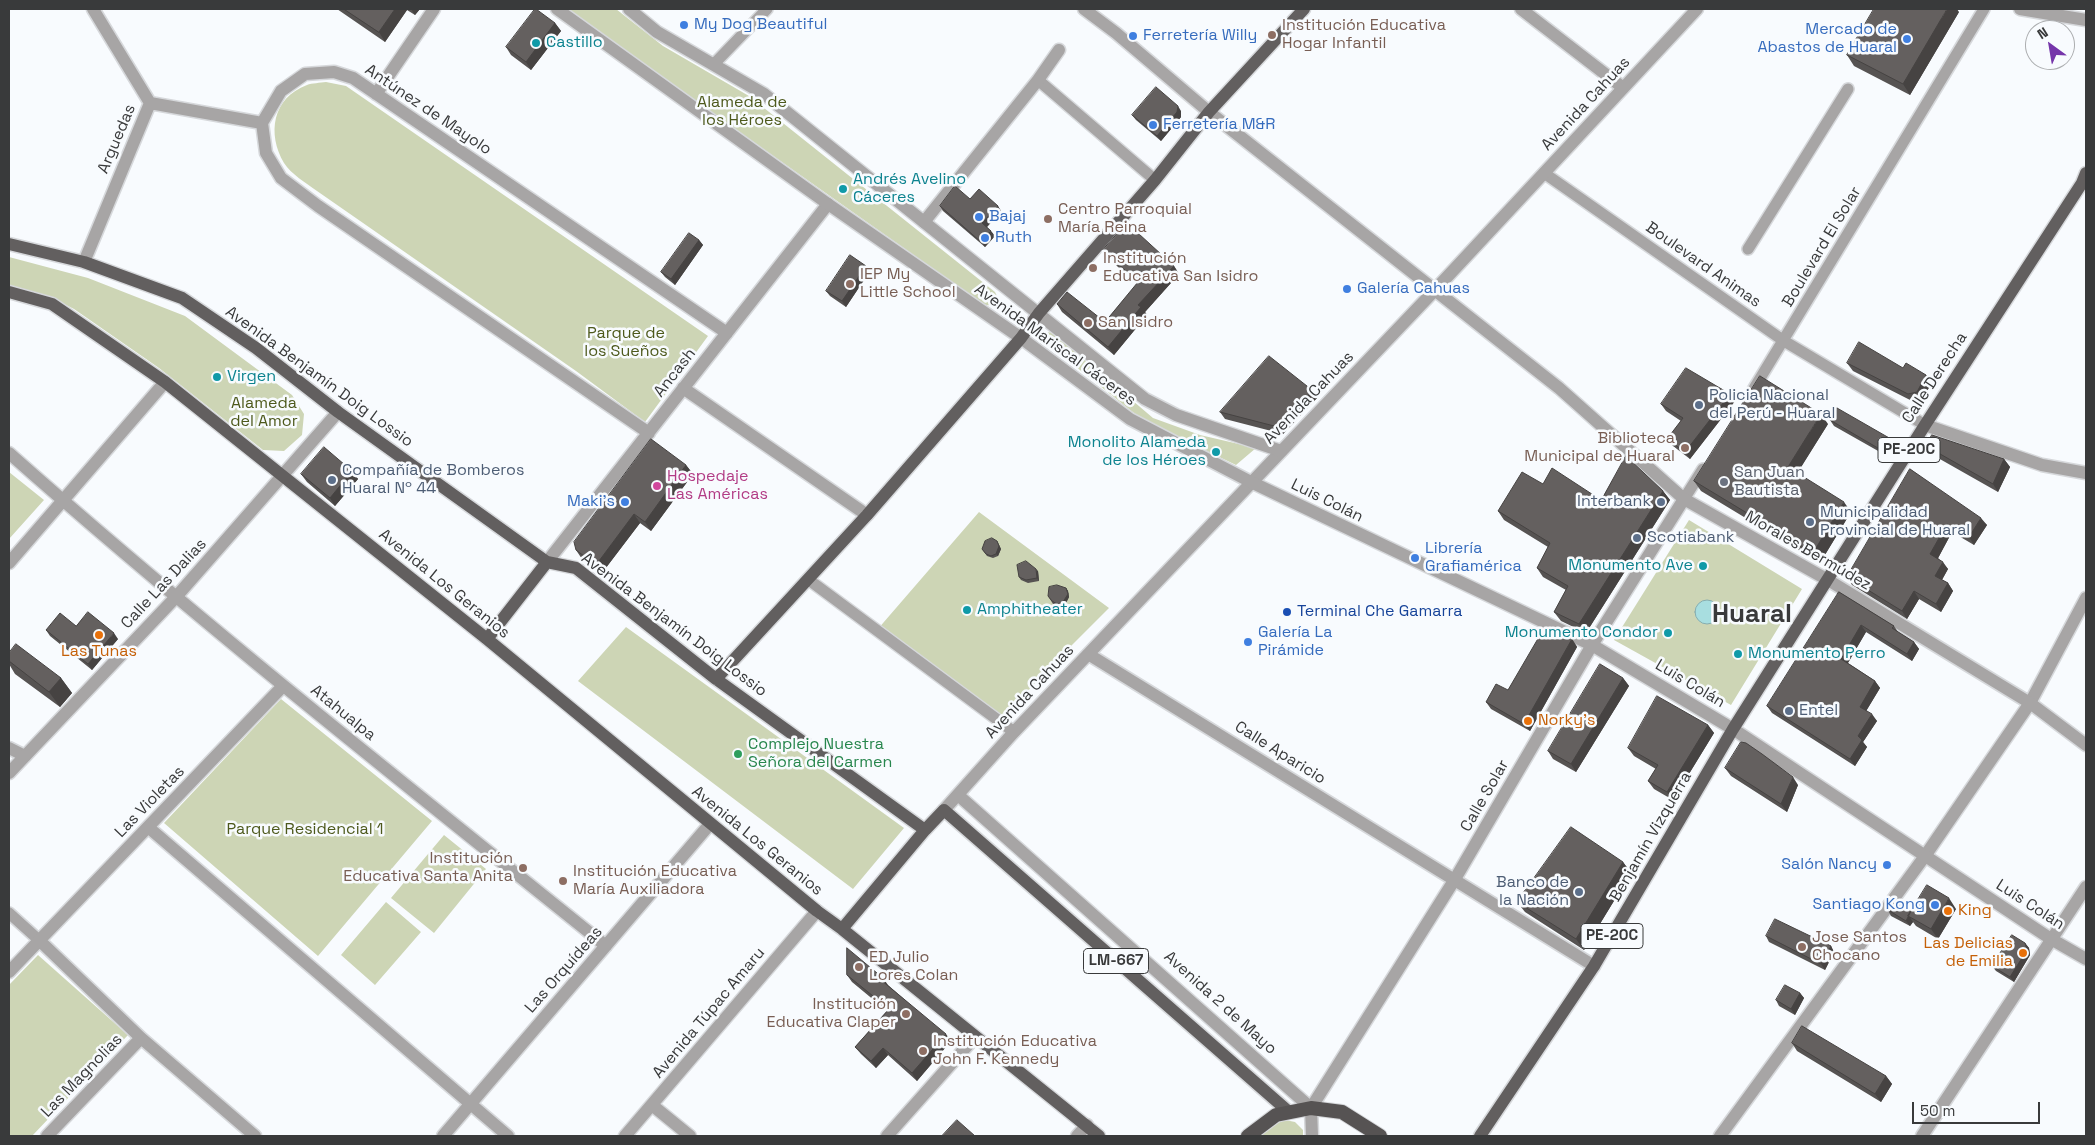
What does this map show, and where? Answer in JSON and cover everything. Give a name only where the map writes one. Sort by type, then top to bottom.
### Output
[{"type":"highway","points":[[1248,1136],[1276,1115],[1311,1108],[1342,1112],[1380,1136]]},
{"type":"main road","points":[[716,679],[867,515],[1021,338],[1039,313],[1155,180],[1210,112],[1304,9]]},
{"type":"main road","name":"Calle Derecha","points":[[1733,729],[1925,425],[2085,180]]},
{"type":"main road","name":"Avenida Benjamín Doig Lossio","points":[[9,244],[84,262],[182,298],[256,348],[338,412],[547,562],[576,568],[716,679],[925,830]]},
{"type":"main road","name":"Avenida Los Geranios","points":[[9,292],[52,304],[165,382],[487,639],[817,911],[842,929],[1099,1136]]},
{"type":"main road","points":[[487,639],[547,562]]},
{"type":"main road","name":"Benjamín Vizquerra","points":[[1480,1136],[1594,966],[1733,729]]},
{"type":"main road","points":[[842,929],[944,810]]},
{"type":"main road","name":"LM-667","points":[[944,810],[1289,1112]]},
{"type":"street","name":"Arguedas","points":[[84,262],[150,103],[93,9]]},
{"type":"street","points":[[376,94],[434,9]]},
{"type":"street","name":"Avenida Mariscal Cáceres","points":[[557,9],[828,204],[1021,338],[1130,419],[1251,482]]},
{"type":"street","points":[[629,9],[657,32],[764,94],[1145,399],[1176,415],[1280,451]]},
{"type":"street","points":[[714,64],[767,9]]},
{"type":"street","name":"Morales Bermúdez","points":[[1084,9],[1434,291],[1559,388],[1684,500],[1828,580],[2030,703],[2086,745]]},
{"type":"street","points":[[1521,9],[1622,87]]},
{"type":"street","name":"Avenida Cahuas","points":[[944,810],[1014,732],[1434,291],[1622,87],[1697,9]]},
{"type":"street","name":"Boulevard El Solar","points":[[1747,399],[1984,9]]},
{"type":"street","points":[[2020,9],[2086,20]]},
{"type":"street","points":[[924,222],[1038,80],[1059,50]]},
{"type":"street","name":"Antúnez de Mayolo","points":[[262,123],[280,91],[305,74],[334,72],[353,78],[727,333]]},
{"type":"street","points":[[1038,80],[1155,180]]},
{"type":"street","points":[[1748,249],[1848,89]]},
{"type":"street","points":[[150,103],[262,123],[266,153],[281,178],[318,206],[649,433]]},
{"type":"street","name":"Boulevard Animas","points":[[1544,173],[1784,341],[1925,425]]},
{"type":"street","name":"Ancash","points":[[547,562],[828,204]]},
{"type":"street","points":[[9,563],[165,382]]},
{"type":"street","points":[[683,388],[867,515]]},
{"type":"street","name":"Calle Las Dalias","points":[[9,773],[176,597],[338,412]]},
{"type":"street","points":[[1925,425],[2042,465],[2086,473]]},
{"type":"street","name":"Atahualpa","points":[[9,453],[176,597],[283,686],[606,946]]},
{"type":"street","points":[[1684,500],[1710,458]]},
{"type":"street","name":"Luis Colán","points":[[1251,482],[1592,646],[1733,729],[2051,939],[2086,960]]},
{"type":"street","name":"Calle Solar","points":[[1311,1108],[1455,879],[1592,646],[1684,500]]},
{"type":"street","points":[[809,580],[1014,732]]},
{"type":"street","points":[[1720,1136],[1925,856],[2030,703],[2086,598]]},
{"type":"street","name":"Calle Aparicio","points":[[1088,654],[1594,966]]},
{"type":"street","name":"Las Violetas","points":[[9,972],[283,686]]},
{"type":"street","points":[[9,748],[26,756]]},
{"type":"street","name":"Avenida 2 de Mayo","points":[[958,795],[1311,1108]]},
{"type":"street","name":"Las Orquídeas","points":[[443,1136],[710,824]]},
{"type":"street","points":[[148,827],[508,1136]]},
{"type":"street","points":[[1922,1136],[2086,887]]},
{"type":"street","name":"Avenida Túpac Amaru","points":[[625,1136],[817,911]]},
{"type":"street","points":[[9,913],[141,1038],[254,1136]]},
{"type":"street","points":[[887,1136],[975,1037]]},
{"type":"street","name":"Las Magnolias","points":[[47,1136],[141,1038]]},
{"type":"street","points":[[652,1105],[690,1136]]},
{"type":"street","points":[[1311,1108],[1312,1136]]},
{"type":"street","points":[[1077,1136],[1087,1125]]},
{"type":"green space","name":"Alameda de los Héroes","points":[[565,9],[616,9],[663,46],[749,96],[995,292],[999,300],[996,304],[992,305],[983,304]]},
{"type":"green space","name":"Parque de los Sueños","points":[[326,82],[346,86],[708,336],[645,422],[576,371],[291,171],[284,163],[279,152],[275,129],[276,118],[286,99],[295,91],[309,84]]},
{"type":"green space","name":"Alameda del Amor","points":[[9,257],[88,278],[185,316],[292,395],[304,414],[302,435],[284,451],[263,450],[159,368],[74,309],[50,297],[9,285]]},
{"type":"green space","points":[[1047,332],[1053,333],[1153,418],[1200,435],[1256,448],[1236,465],[1144,421],[1046,343],[1042,339],[1043,334]]},
{"type":"green space","points":[[9,472],[44,500],[9,539]]},
{"type":"green space","points":[[979,512],[1109,608],[1043,674],[1001,721],[877,630]]},
{"type":"green space","points":[[1689,520],[1802,589],[1731,705],[1614,640]]},
{"type":"green space","name":"Complejo Nuestra Señora del Carmen","points":[[626,627],[904,828],[853,889],[578,681]]},
{"type":"green space","name":"Parque Residencial 1","points":[[281,699],[432,821],[318,956],[164,823]]},
{"type":"green space","points":[[444,835],[486,869],[434,933],[391,898]]},
{"type":"green space","points":[[386,902],[421,932],[375,985],[341,955]]},
{"type":"green space","points":[[38,955],[128,1035],[32,1136],[9,1136],[9,985]]},
{"type":"green space","points":[[1285,1120],[1295,1122],[1303,1130],[1303,1136],[1260,1136],[1275,1124]]},
{"type":"water","points":[[1707,600],[1712,601],[1718,607],[1718,617],[1712,623],[1707,624],[1702,623],[1696,617],[1695,612],[1696,607],[1702,601]]},
{"type":"building","points":[[344,9],[395,9],[379,32]]},
{"type":"building","points":[[535,9],[555,23],[526,62],[506,47]]},
{"type":"building","name":"Mercado de Abastos de Huaral","points":[[1874,9],[1947,9],[1903,84],[1847,55]]},
{"type":"building","points":[[1156,87],[1178,106],[1177,112],[1157,136],[1132,115]]},
{"type":"building","points":[[955,186],[970,199],[979,189],[998,206],[982,223],[991,231],[981,242],[940,206]]},
{"type":"building","points":[[1127,223],[1174,266],[1138,305],[1141,307],[1108,347],[1057,304],[1067,292],[1105,322],[1138,282],[1103,250]]},
{"type":"building","points":[[689,233],[699,240],[671,279],[661,272]]},
{"type":"building","name":"IEP My Little School","points":[[850,255],[866,266],[842,301],[826,291]]},
{"type":"building","points":[[1859,342],[1903,368],[1906,363],[1926,375],[1917,392],[1908,394],[1847,363]]},
{"type":"building","points":[[1269,356],[1312,390],[1278,427],[1220,412]]},
{"type":"building","name":"Policia Nacional del Perú - Huaral","points":[[1686,368],[1730,394],[1685,452],[1667,439],[1683,418],[1661,404]]},
{"type":"building","points":[[1760,376],[1821,414],[1788,467],[1844,502],[1813,553],[1694,481]]},
{"type":"building","points":[[1837,408],[1891,439],[1883,451],[1830,420]]},
{"type":"building","points":[[1932,435],[2004,459],[1993,484],[1926,446]]},
{"type":"building","points":[[651,439],[686,465],[645,522],[634,514],[596,565],[576,550],[574,542]]},
{"type":"building","name":"Compañía de Bomberos Huaral Nº 44","points":[[324,447],[352,471],[330,498],[301,474]]},
{"type":"building","points":[[1626,456],[1663,491],[1579,624],[1554,612],[1568,586],[1537,568],[1550,543],[1498,511],[1522,472],[1543,484],[1552,468],[1601,500]]},
{"type":"building","points":[[1910,469],[1981,518],[1969,537],[1947,524],[1930,554],[1943,562],[1935,576],[1948,583],[1936,604],[1914,591],[1902,611],[1847,577]]},
{"type":"building","points":[[992,538],[997,541],[999,546],[996,554],[991,556],[982,549],[985,541]]},
{"type":"building","points":[[1026,561],[1036,569],[1037,578],[1026,580],[1019,577],[1017,565]]},
{"type":"building","points":[[1057,585],[1066,588],[1068,594],[1063,602],[1057,604],[1048,596],[1049,587]]},
{"type":"building","points":[[1839,592],[1894,626],[1892,628],[1914,642],[1907,654],[1861,625],[1841,659],[1875,681],[1860,707],[1872,714],[1858,736],[1862,740],[1850,759],[1767,706]]},
{"type":"building","points":[[88,612],[114,633],[88,664],[46,630],[60,613],[76,626]]},
{"type":"building","points":[[1548,628],[1572,639],[1524,724],[1486,702],[1496,684],[1508,690],[1543,630],[1546,631]]},
{"type":"building","points":[[16,644],[61,678],[49,692],[9,661],[9,653]]},
{"type":"building","points":[[1600,664],[1623,678],[1571,764],[1548,751]]},
{"type":"building","points":[[1657,696],[1708,725],[1667,792],[1648,781],[1658,765],[1628,748]]},
{"type":"building","points":[[1741,742],[1746,743],[1793,777],[1781,804],[1725,768]]},
{"type":"building","name":"Banco de la Nación","points":[[1571,827],[1623,862],[1576,939],[1517,902]]},
{"type":"building","points":[[1927,885],[1949,898],[1931,929],[1908,916]]},
{"type":"building","points":[[1896,899],[1912,909],[1906,921],[1888,910]]},
{"type":"building","name":"Jose Santos Chocano","points":[[1775,919],[1831,946],[1821,964],[1766,936]]},
{"type":"building","points":[[2012,935],[2025,943],[2027,950],[2010,977],[1992,966]]},
{"type":"building","points":[[847,948],[883,978],[881,980],[946,1034],[912,1073],[883,1048],[871,1061],[855,1047],[889,1009],[847,975]]},
{"type":"building","points":[[1785,985],[1800,993],[1791,1009],[1776,1000]]},
{"type":"building","points":[[1802,1026],[1886,1076],[1875,1094],[1792,1043]]},
{"type":"building","points":[[957,1120],[975,1136],[942,1136]]},
{"type":"place","name":"My Dog Beautiful","points":[[684,25]]},
{"type":"place","name":"Institución Educativa Hogar Infantil","points":[[1272,35]]},
{"type":"place","name":"Ferretería Willy","points":[[1133,36]]},
{"type":"place","name":"Mercado de Abastos de Huaral","points":[[1907,39]]},
{"type":"place","name":"Castillo","points":[[536,43]]},
{"type":"place","name":"Ferretería M&R","points":[[1153,125]]},
{"type":"place","name":"Andrés Avelino Cáceres","points":[[843,189]]},
{"type":"place","name":"Bajaj","points":[[979,217]]},
{"type":"place","name":"Centro Parroquial María Reina","points":[[1048,219]]},
{"type":"place","name":"Ruth","points":[[985,238]]},
{"type":"place","name":"Institución Educativa San Isidro","points":[[1093,268]]},
{"type":"place","name":"IEP My Little School","points":[[850,284]]},
{"type":"place","name":"Galería Cahuas","points":[[1347,289]]},
{"type":"place","name":"San Isidro","points":[[1088,323]]},
{"type":"place","name":"Virgen","points":[[217,377]]},
{"type":"place","name":"Policia Nacional del Perú - Huaral","points":[[1699,405]]},
{"type":"place","name":"Biblioteca Municipal de Huaral","points":[[1685,448]]},
{"type":"place","name":"Monolito Alameda de los Héroes","points":[[1216,452]]},
{"type":"place","name":"Compañía de Bomberos Huaral Nº 44","points":[[332,480]]},
{"type":"place","name":"San Juan Bautista","points":[[1724,482]]},
{"type":"place","name":"Hospedaje Las Américas","points":[[657,486]]},
{"type":"place","name":"Maki's","points":[[625,502]]},
{"type":"place","name":"Interbank","points":[[1661,502]]},
{"type":"place","name":"Municipalidad Provincial de Huaral","points":[[1810,522]]},
{"type":"place","name":"Scotiabank","points":[[1637,538]]},
{"type":"place","name":"Librería Grafiamérica","points":[[1415,558]]},
{"type":"place","name":"Monumento Ave","points":[[1703,566]]},
{"type":"place","name":"Amphitheater","points":[[967,610]]},
{"type":"place","name":"Terminal Che Gamarra","points":[[1287,612]]},
{"type":"place","name":"Monumento Condor","points":[[1668,633]]},
{"type":"place","name":"Las Tunas","points":[[99,635]]},
{"type":"place","name":"Galería La Pirámide","points":[[1248,642]]},
{"type":"place","name":"Monumento Perro","points":[[1738,654]]},
{"type":"place","name":"Entel","points":[[1789,711]]},
{"type":"place","name":"Norky's","points":[[1528,721]]},
{"type":"place","name":"Complejo Nuestra Señora del Carmen","points":[[738,754]]},
{"type":"place","name":"Salón Nancy","points":[[1887,865]]},
{"type":"place","name":"Institución Educativa Santa Anita","points":[[523,868]]},
{"type":"place","name":"Institución Educativa María Auxiliadora","points":[[563,881]]},
{"type":"place","name":"Banco de la Nación","points":[[1579,892]]},
{"type":"place","name":"Santiago Kong","points":[[1935,905]]},
{"type":"place","name":"King","points":[[1948,911]]},
{"type":"place","name":"Jose Santos Chocano","points":[[1802,947]]},
{"type":"place","name":"Las Delicias de Emilia","points":[[2023,953]]},
{"type":"place","name":"ED Julio Lores Colan","points":[[859,967]]},
{"type":"place","name":"Institución Educativa Claper","points":[[906,1014]]},
{"type":"place","name":"Institución Educativa John F. Kennedy","points":[[923,1051]]},
{"type":"district","name":"Huaral","points":[[1752,615]]}]
